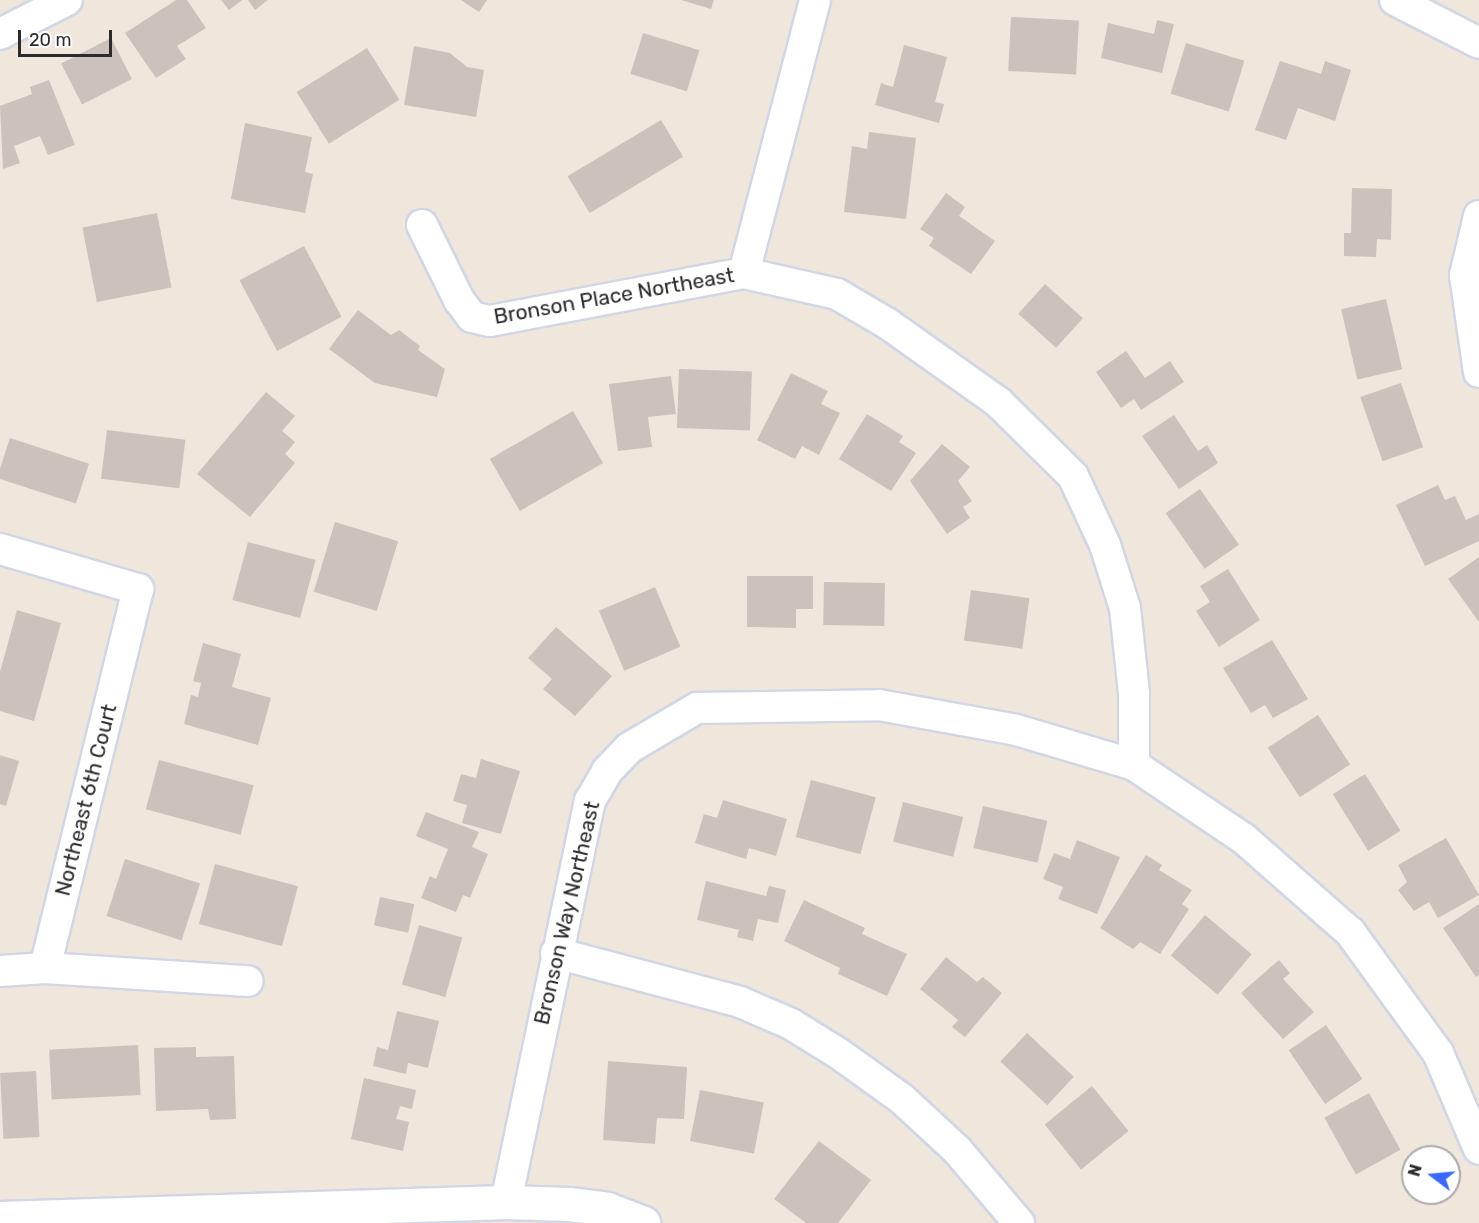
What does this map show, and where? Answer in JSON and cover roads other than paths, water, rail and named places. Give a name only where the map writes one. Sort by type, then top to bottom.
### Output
[{"type":"main road","points":[[506,1202],[547,1223]]},
{"type":"main road","points":[[0,1218],[506,1202],[570,1204],[607,1209],[643,1223]]},
{"type":"street","points":[[0,34],[67,0]]},
{"type":"street","points":[[744,273],[815,0]]},
{"type":"street","points":[[1395,0],[1479,43]]},
{"type":"street","points":[[1479,216],[1465,275],[1479,372]]},
{"type":"street","name":"Bronson Place Northeast","points":[[422,225],[459,300],[472,317],[490,321],[744,273],[837,294],[888,324],[998,402],[1073,476],[1105,545],[1125,608],[1134,694],[1134,765]]},
{"type":"street","name":"Northeast 6th Court","points":[[0,549],[138,589],[45,968]]},
{"type":"street","name":"Bronson Way Northeast","points":[[506,1202],[556,953],[590,801],[601,781],[629,748],[697,708],[879,705],[1016,730],[1134,765],[1244,839],[1350,932],[1438,1053],[1479,1149]]},
{"type":"street","points":[[556,953],[740,1002],[791,1024],[838,1053],[902,1100],[957,1150],[1019,1223]]},
{"type":"street","points":[[0,972],[45,968],[248,981]]}]
